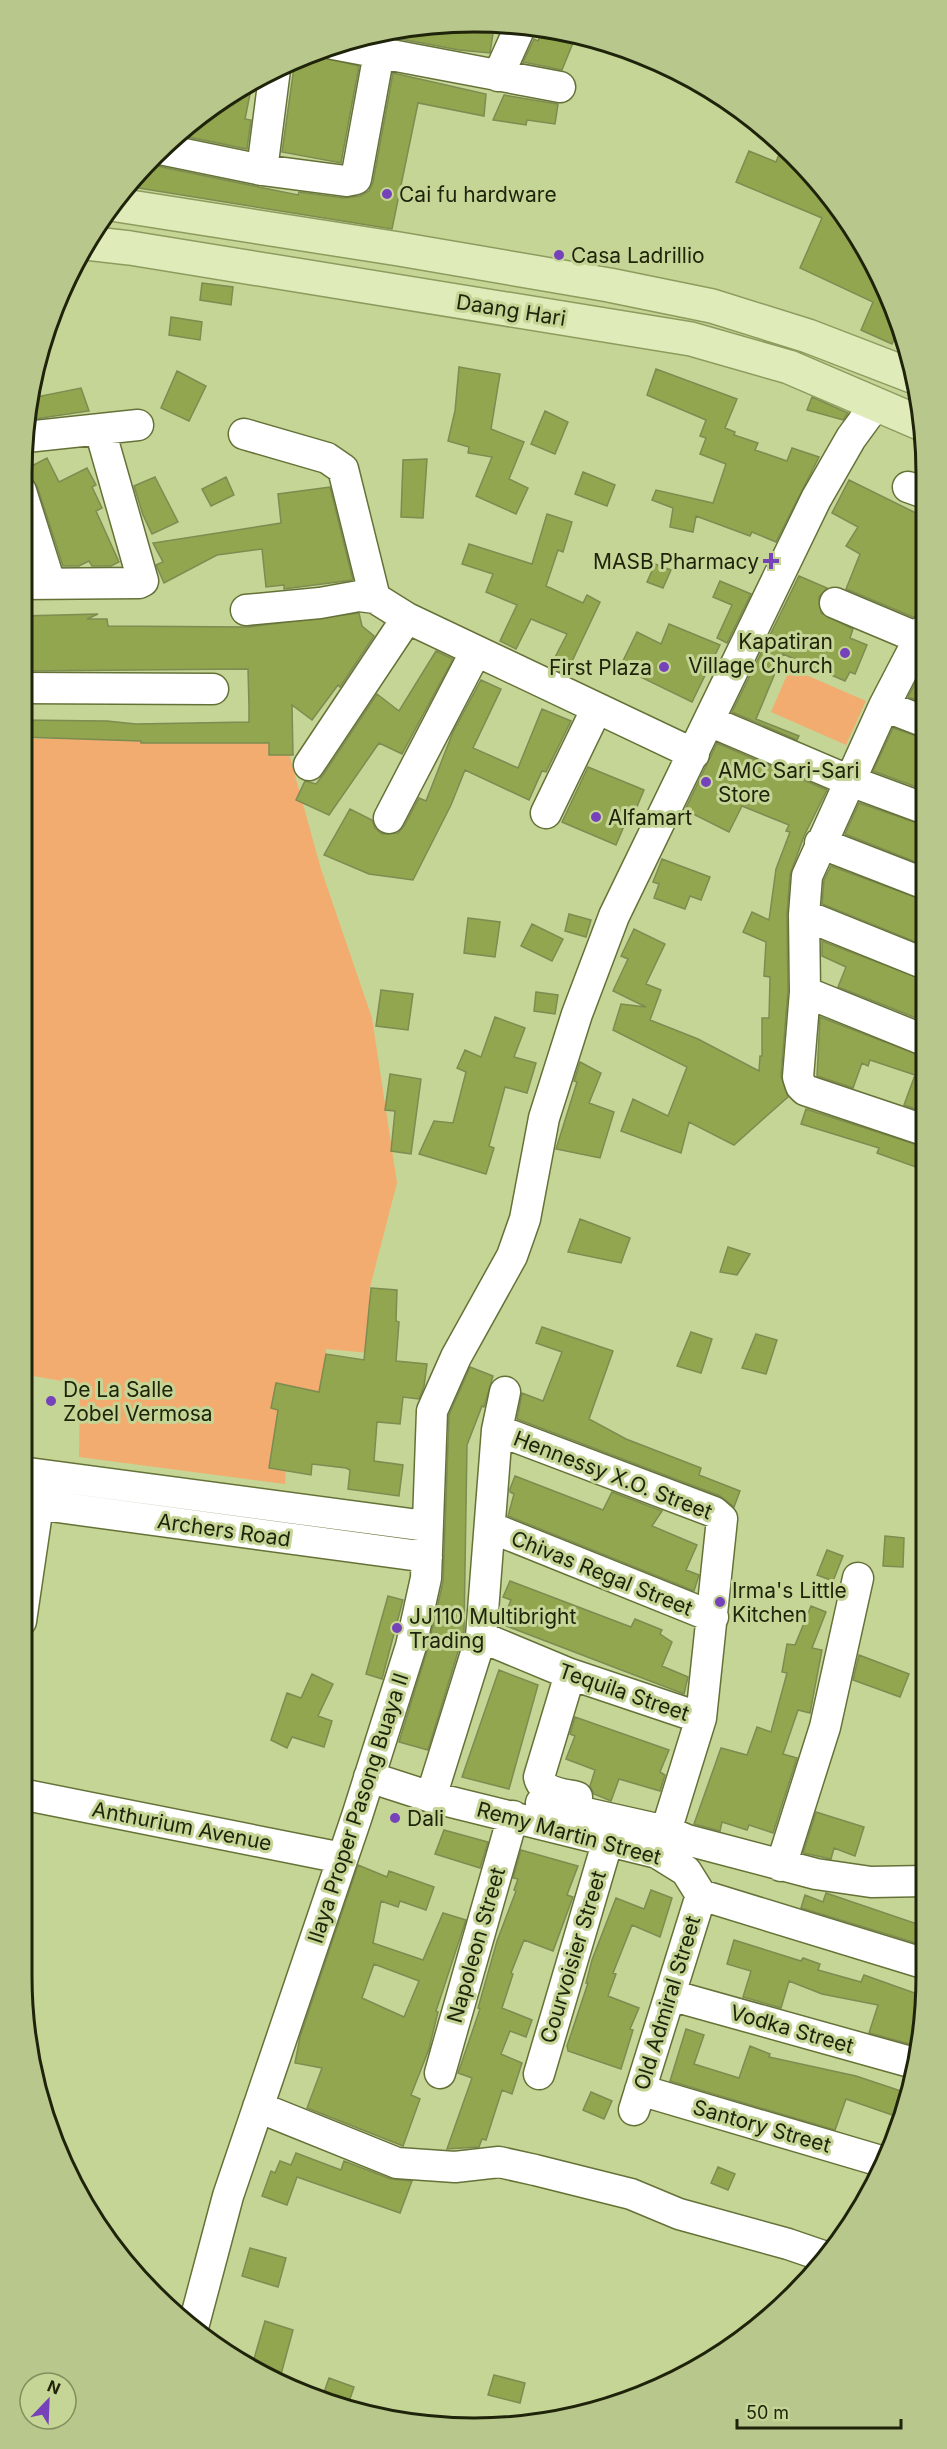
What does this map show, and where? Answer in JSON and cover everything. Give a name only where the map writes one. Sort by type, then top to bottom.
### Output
[{"type":"main road","name":"Daang Hari","points":[[122,206],[399,249],[609,285],[712,306],[768,322],[902,368]]},
{"type":"main road","name":"Daang Hari","points":[[96,244],[691,339],[789,367],[912,420]]},
{"type":"street","points":[[498,75],[517,34]]},
{"type":"street","points":[[355,48],[560,87]]},
{"type":"street","points":[[171,152],[262,170],[346,182],[356,178],[379,53]]},
{"type":"street","points":[[262,170],[274,79]]},
{"type":"street","name":"Ilaya Proper Pasong Buaya II","points":[[195,2319],[228,2196],[411,1646],[426,1578],[426,1526],[432,1411],[456,1357],[512,1256],[525,1219],[544,1118],[578,1014],[614,916],[694,754],[769,591],[816,499],[851,438],[876,404]]},
{"type":"street","points":[[33,436],[138,425]]},
{"type":"street","points":[[32,564],[35,584],[140,583],[143,581],[100,430]]},
{"type":"street","points":[[244,434],[327,458],[343,469],[375,597]]},
{"type":"street","points":[[246,610],[320,603],[359,596],[375,597],[407,618],[694,754]]},
{"type":"street","points":[[835,603],[916,635]]},
{"type":"street","points":[[309,765],[407,618]]},
{"type":"street","points":[[916,648],[884,705],[807,876],[804,915],[805,992],[798,1077],[801,1086],[916,1127]]},
{"type":"street","points":[[389,818],[476,651]]},
{"type":"street","points":[[32,688],[213,688]]},
{"type":"street","points":[[884,705],[916,718]]},
{"type":"street","points":[[546,813],[597,708]]},
{"type":"street","points":[[709,721],[850,782],[916,806]]},
{"type":"street","points":[[820,843],[916,881]]},
{"type":"street","points":[[804,915],[916,960]]},
{"type":"street","points":[[805,992],[916,1037]]},
{"type":"street","points":[[505,1392],[497,1430],[492,1528],[481,1637],[433,1788],[668,1826]]},
{"type":"street","name":"Hennessy X.O. Street","points":[[497,1430],[714,1512],[722,1519],[723,1524],[713,1617]]},
{"type":"street","name":"Archers Road","points":[[32,1474],[426,1526]]},
{"type":"street","name":"Archers Road","points":[[32,1503],[426,1557]]},
{"type":"street","name":"Chivas Regal Street","points":[[492,1528],[713,1617]]},
{"type":"street","points":[[781,1866],[825,1727],[858,1578]]},
{"type":"street","points":[[668,1826],[701,1718],[713,1617]]},
{"type":"street","name":"Tequila Street","points":[[481,1637],[570,1674],[701,1718]]},
{"type":"street","points":[[570,1674],[539,1777],[540,1782],[549,1790],[668,1826],[781,1866],[846,1879],[916,1881]]},
{"type":"street","name":"Remy Martin Street","points":[[369,1777],[433,1788],[513,1816],[657,1853],[686,1871],[701,1895]]},
{"type":"street","name":"Anthurium Avenue","points":[[32,1796],[342,1858]]},
{"type":"street","name":"Napoleon Street","points":[[440,2073],[513,1816]]},
{"type":"street","name":"Courvoisier Street","points":[[539,2074],[608,1840]]},
{"type":"street","points":[[701,1895],[916,1961]]},
{"type":"street","name":"Old Admiral Street","points":[[637,2100],[701,1895]]},
{"type":"street","name":"Vodka Street","points":[[670,1995],[907,2061]]},
{"type":"street","name":"Santory Street","points":[[637,2100],[875,2160]]},
{"type":"street","points":[[258,2107],[397,2163],[455,2167],[499,2162],[536,2170],[631,2194],[679,2214],[817,2254]]},
{"type":"shaded area","points":[[790,668],[866,701],[846,745],[771,712]]},
{"type":"shaded area","points":[[249,736],[288,750],[321,869],[372,1018],[397,1183],[369,1291],[369,1353],[326,1349],[323,1409],[290,1407],[285,1484],[79,1457],[80,1384],[32,1376],[32,739]]},
{"type":"building","points":[[445,32],[493,32],[490,53],[459,50],[397,38]]},
{"type":"building","points":[[540,37],[573,43],[562,70],[523,62],[534,39],[538,41]]},
{"type":"building","points":[[324,58],[359,66],[341,163],[282,152],[294,70]]},
{"type":"building","points":[[393,73],[486,94],[484,116],[418,103],[392,229],[136,188],[156,166],[298,195],[299,192],[344,198],[360,196],[369,191],[373,182]]},
{"type":"building","points":[[250,93],[245,119],[251,120],[247,149],[187,137],[228,106]]},
{"type":"building","points":[[504,95],[558,104],[555,124],[527,120],[526,125],[493,120]]},
{"type":"building","points":[[749,151],[776,162],[779,154],[806,182],[841,228],[882,304],[894,339],[892,344],[861,330],[873,302],[800,268],[822,218],[736,182]]},
{"type":"building","points":[[202,283],[233,287],[231,305],[200,300]]},
{"type":"building","points":[[171,317],[202,322],[200,340],[169,335]]},
{"type":"building","points":[[459,367],[500,374],[491,429],[524,442],[509,479],[528,488],[516,514],[476,496],[492,457],[468,453],[469,447],[448,441],[455,411]]},
{"type":"building","points":[[656,369],[737,399],[725,428],[735,432],[734,435],[758,443],[755,450],[787,461],[792,448],[819,457],[776,542],[752,532],[750,536],[696,516],[693,532],[670,527],[673,508],[652,500],[656,490],[713,503],[726,464],[700,454],[706,438],[700,436],[706,420],[647,395]]},
{"type":"building","points":[[177,371],[206,386],[189,421],[161,408]]},
{"type":"building","points":[[81,388],[89,411],[35,419],[38,397]]},
{"type":"building","points":[[812,397],[848,413],[843,420],[807,410]]},
{"type":"building","points":[[545,411],[568,422],[555,454],[531,444]]},
{"type":"building","points":[[47,458],[59,482],[87,468],[96,485],[92,487],[102,508],[96,511],[119,562],[111,566],[92,566],[89,561],[79,566],[63,566],[37,486],[32,480],[32,466]]},
{"type":"building","points":[[427,459],[423,518],[401,517],[403,460]]},
{"type":"building","points":[[583,472],[615,485],[607,506],[575,494]]},
{"type":"building","points":[[155,477],[178,522],[152,534],[134,486]]},
{"type":"building","points":[[226,477],[234,495],[211,506],[202,489]]},
{"type":"building","points":[[849,480],[916,513],[916,616],[913,617],[846,589],[860,554],[846,546],[858,527],[832,513]]},
{"type":"building","points":[[330,487],[353,580],[284,589],[284,585],[266,587],[262,549],[217,555],[164,583],[156,565],[163,562],[153,543],[281,523],[278,494]]},
{"type":"building","points":[[547,514],[572,522],[563,552],[558,550],[546,586],[583,603],[587,595],[600,602],[566,674],[550,667],[567,634],[531,619],[516,649],[500,641],[517,605],[486,592],[493,574],[462,564],[469,544],[532,564]]},
{"type":"building","points":[[655,564],[671,570],[663,588],[647,582]]},
{"type":"building","points":[[799,576],[827,588],[819,597],[821,613],[853,629],[850,638],[867,645],[855,674],[850,672],[845,681],[783,654],[756,719],[799,736],[797,740],[732,712]]},
{"type":"building","points":[[720,581],[751,594],[727,643],[717,638],[732,605],[713,597]]},
{"type":"building","points":[[359,613],[362,626],[374,636],[340,687],[338,685],[312,720],[292,705],[293,755],[269,755],[269,743],[141,743],[141,741],[32,737],[32,720],[107,721],[136,724],[249,722],[249,707],[248,669],[32,671],[32,616],[98,614],[87,619],[107,619],[108,626],[248,627]]},
{"type":"building","name":"First Plaza","points":[[669,624],[720,645],[692,702],[620,667],[637,632],[661,644]]},
{"type":"building","points":[[436,651],[453,659],[402,754],[379,743],[329,815],[296,800],[305,781],[316,784],[323,775],[377,694],[399,711]]},
{"type":"building","points":[[481,680],[501,689],[473,748],[518,768],[542,709],[571,721],[546,772],[542,771],[529,800],[465,770],[451,805],[413,880],[369,874],[324,855],[350,809],[372,820],[375,828],[382,834],[398,833],[419,798],[426,801],[453,732]]},
{"type":"building","points":[[916,682],[916,700],[908,697]]},
{"type":"building","points":[[893,728],[916,736],[916,787],[873,771]]},
{"type":"building","points":[[717,743],[827,790],[804,836],[790,875],[787,915],[788,991],[781,1076],[788,1097],[734,1145],[689,1122],[681,1153],[621,1131],[633,1099],[668,1116],[687,1067],[613,1030],[621,1004],[646,1007],[613,991],[628,959],[621,956],[634,929],[665,944],[646,984],[661,990],[650,1020],[698,1039],[759,1071],[760,1056],[762,1056],[762,1018],[769,1018],[770,977],[764,976],[766,942],[743,932],[752,912],[769,920],[776,869],[790,832],[786,831],[789,825],[742,806],[729,832],[685,810]]},
{"type":"building","points":[[588,767],[644,790],[636,809],[632,807],[616,845],[562,822]]},
{"type":"building","points":[[859,803],[916,823],[916,862],[845,834]]},
{"type":"building","points":[[662,859],[710,877],[701,900],[690,896],[685,909],[654,898],[659,884],[653,882]]},
{"type":"building","points":[[831,866],[916,897],[916,942],[822,904],[824,880]]},
{"type":"building","points":[[569,914],[591,920],[586,937],[565,931]]},
{"type":"building","points":[[468,918],[500,922],[495,957],[464,953]]},
{"type":"building","points":[[532,924],[563,939],[552,961],[521,946]]},
{"type":"building","points":[[822,941],[916,977],[916,1018],[838,987],[846,967],[822,956]]},
{"type":"building","points":[[381,990],[413,994],[408,1030],[376,1026]]},
{"type":"building","points":[[536,992],[558,995],[555,1014],[534,1011]]},
{"type":"building","points":[[495,1017],[525,1028],[514,1057],[536,1063],[527,1093],[505,1087],[489,1146],[494,1148],[486,1174],[419,1154],[434,1121],[453,1123],[466,1072],[457,1068],[465,1050],[481,1057]]},
{"type":"building","points":[[820,1017],[916,1054],[916,1109],[904,1105],[915,1075],[870,1060],[868,1066],[862,1063],[853,1088],[817,1076]]},
{"type":"building","points":[[580,1062],[601,1073],[589,1103],[614,1112],[600,1158],[556,1149],[577,1082],[574,1081]]},
{"type":"building","points":[[390,1074],[421,1079],[411,1154],[391,1151],[395,1111],[385,1110]]},
{"type":"building","points":[[806,1109],[916,1144],[916,1167],[877,1153],[879,1148],[801,1124]]},
{"type":"building","points":[[580,1219],[630,1238],[621,1263],[568,1252]]},
{"type":"building","points":[[728,1247],[750,1254],[737,1275],[720,1272]]},
{"type":"building","points":[[371,1288],[397,1290],[396,1321],[399,1322],[396,1361],[427,1364],[424,1386],[419,1399],[403,1397],[400,1424],[377,1422],[374,1461],[403,1465],[399,1496],[348,1489],[350,1470],[346,1468],[312,1464],[311,1475],[269,1468],[278,1410],[271,1408],[276,1383],[319,1392],[326,1354],[364,1360]]},
{"type":"building","points":[[542,1327],[613,1351],[589,1419],[626,1439],[701,1468],[699,1475],[740,1491],[734,1507],[720,1496],[517,1419],[522,1393],[543,1401],[562,1352],[536,1343]]},
{"type":"building","points":[[691,1332],[712,1339],[701,1373],[677,1366]]},
{"type":"building","points":[[756,1334],[777,1340],[766,1374],[742,1368]]},
{"type":"building","points":[[470,1367],[493,1376],[484,1407],[482,1406],[467,1445],[464,1632],[428,1750],[399,1742],[427,1651],[443,1582],[449,1415]]},
{"type":"building","points":[[515,1476],[603,1510],[612,1492],[662,1511],[652,1526],[697,1545],[686,1570],[699,1575],[694,1591],[508,1516],[514,1494],[510,1492],[510,1489]]},
{"type":"building","points":[[885,1536],[904,1538],[903,1567],[883,1566]]},
{"type":"building","points":[[827,1550],[843,1556],[833,1581],[817,1575]]},
{"type":"building","points":[[510,1581],[631,1627],[635,1619],[662,1630],[660,1634],[672,1642],[662,1666],[688,1677],[684,1694],[501,1624],[511,1600],[503,1597]]},
{"type":"building","points":[[388,1596],[403,1600],[382,1679],[366,1674]]},
{"type":"building","points":[[811,1606],[826,1612],[812,1648],[822,1650],[810,1713],[798,1710],[783,1754],[797,1758],[773,1833],[749,1825],[747,1830],[722,1822],[720,1831],[694,1824],[721,1748],[747,1755],[757,1727],[771,1732],[787,1673],[782,1672],[787,1644],[795,1645]]},
{"type":"building","points":[[859,1655],[909,1674],[900,1697],[853,1680]]},
{"type":"building","points":[[499,1670],[538,1685],[509,1789],[462,1777]]},
{"type":"building","points":[[312,1674],[333,1684],[318,1716],[332,1721],[324,1747],[292,1737],[287,1748],[271,1740],[287,1693],[301,1698]]},
{"type":"building","points":[[575,1717],[669,1750],[660,1772],[665,1775],[660,1791],[619,1779],[611,1801],[594,1794],[590,1786],[595,1770],[566,1759],[575,1736],[570,1734]]},
{"type":"building","points":[[816,1812],[864,1827],[855,1856],[834,1848],[831,1859],[803,1853]]},
{"type":"building","points":[[444,1830],[488,1842],[480,1868],[435,1854]]},
{"type":"building","points":[[521,1850],[578,1866],[567,1895],[573,1897],[553,1951],[524,1940],[511,1973],[513,1974],[502,2008],[532,2020],[526,2037],[510,2031],[501,2054],[522,2063],[512,2094],[502,2090],[486,2140],[482,2139],[479,2147],[447,2149],[472,2078],[458,2073],[480,2009],[478,2008],[497,1941],[516,1891],[514,1890],[518,1879],[513,1878]]},
{"type":"building","points":[[358,1865],[387,1877],[389,1871],[434,1887],[426,1910],[400,1901],[398,1907],[381,1901],[373,1943],[423,1960],[443,1913],[466,1920],[436,2011],[438,2012],[429,2049],[411,2095],[420,2099],[403,2146],[307,2108],[322,2068],[295,2063],[300,2037]],"holes":[[[374,1964],[419,1981],[404,2017],[362,1998]]]},
{"type":"building","points":[[651,1890],[672,1898],[660,1937],[632,1925],[613,1973],[616,1974],[608,1996],[639,2008],[630,2029],[633,2030],[621,2069],[568,2051],[567,2046],[588,1983],[586,1983],[592,1960],[616,1898],[644,1909]]},
{"type":"building","points":[[826,1893],[916,1924],[916,1943],[801,1908],[805,1895],[823,1902]]},
{"type":"building","points":[[734,1940],[801,1961],[803,1958],[820,1964],[818,1970],[861,1982],[864,1975],[915,1993],[910,2044],[869,2033],[878,2005],[822,1994],[789,1981],[781,2008],[743,1997],[751,1971],[727,1964]]},
{"type":"building","points":[[686,2029],[704,2035],[694,2064],[739,2078],[750,2046],[770,2054],[769,2057],[856,2076],[900,2091],[893,2115],[846,2099],[835,2130],[670,2081]]},
{"type":"building","points":[[591,2092],[612,2101],[604,2119],[583,2110]]},
{"type":"building","points":[[296,2153],[341,2170],[344,2161],[391,2179],[412,2181],[400,2213],[297,2177],[287,2205],[262,2196],[271,2171],[275,2173],[280,2161],[291,2165]]},
{"type":"building","points":[[718,2167],[735,2174],[728,2190],[711,2183]]},
{"type":"building","points":[[250,2248],[286,2258],[278,2287],[242,2276]]},
{"type":"building","points":[[265,2321],[293,2330],[281,2374],[254,2359]]},
{"type":"building","points":[[494,2375],[525,2383],[520,2403],[488,2395]]},
{"type":"building","points":[[329,2378],[354,2387],[350,2399],[324,2392]]},
{"type":"place","name":"Cai fu hardware","points":[[387,194]]},
{"type":"place","name":"Casa Ladrillio","points":[[559,255]]},
{"type":"place","name":"MASB Pharmacy","points":[[771,561]]},
{"type":"place","name":"Kapatiran Village Church","points":[[845,653]]},
{"type":"place","name":"First Plaza","points":[[664,667]]},
{"type":"place","name":"AMC Sari-Sari Store","points":[[706,782]]},
{"type":"place","name":"Alfamart","points":[[596,817]]},
{"type":"place","name":"De La Salle Zobel Vermosa","points":[[51,1401]]},
{"type":"place","name":"Irma's Little Kitchen","points":[[720,1602]]},
{"type":"place","name":"JJ110 Multibright Trading","points":[[397,1628]]},
{"type":"place","name":"Dali","points":[[395,1818]]}]
